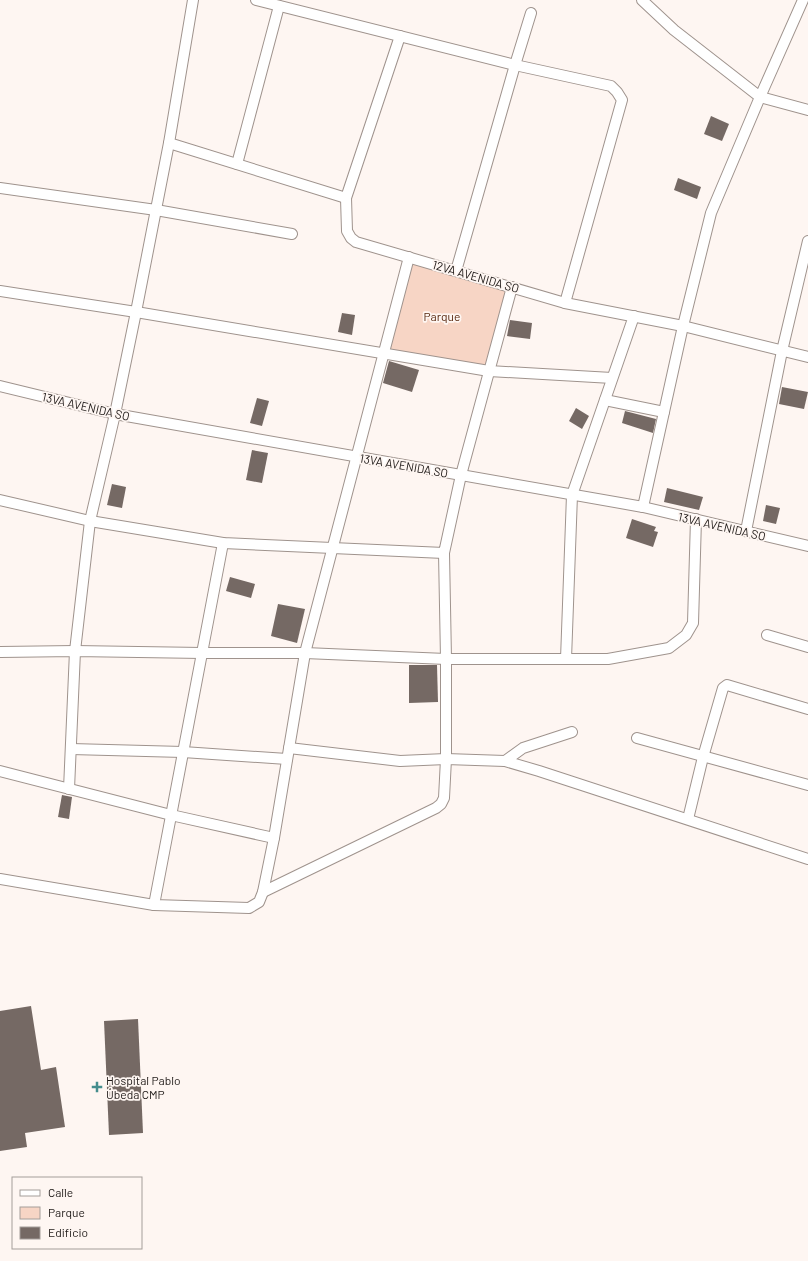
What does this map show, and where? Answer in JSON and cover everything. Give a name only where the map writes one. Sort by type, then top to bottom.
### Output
[{"type":"street","points":[[69,789],[75,651],[90,520],[115,414],[136,312],[169,143],[193,0]]},
{"type":"street","points":[[256,0],[514,65],[611,86],[622,100],[565,303]]},
{"type":"street","points":[[642,0],[674,30],[760,97],[808,110]]},
{"type":"street","points":[[642,507],[682,326],[711,213],[803,0]]},
{"type":"street","points":[[237,164],[279,6]]},
{"type":"street","points":[[456,271],[514,65],[531,13]]},
{"type":"street","name":"12VA AVENIDA SO","points":[[400,36],[346,198],[347,231],[351,238],[356,242],[565,303],[682,326],[808,357]]},
{"type":"street","points":[[169,143],[346,198]]},
{"type":"street","points":[[0,188],[156,210],[292,234]]},
{"type":"street","points":[[746,531],[782,350],[808,241]]},
{"type":"street","points":[[0,879],[154,905],[249,908],[259,902],[263,892],[274,838],[305,653],[409,257]]},
{"type":"street","points":[[263,892],[436,808],[441,804],[444,798],[446,759],[446,659],[444,553],[461,475],[512,287]]},
{"type":"street","points":[[0,291],[384,353],[489,372],[612,378]]},
{"type":"street","points":[[566,659],[572,494],[634,316]]},
{"type":"street","name":"13VA AVENIDA SO","points":[[0,386],[115,414],[642,507],[808,546]]},
{"type":"street","points":[[605,400],[664,412]]},
{"type":"street","points":[[0,500],[90,520],[223,543],[444,553]]},
{"type":"street","points":[[0,652],[75,651],[202,654],[305,653],[446,659],[608,659],[669,648],[686,635],[693,623],[696,519]]},
{"type":"street","points":[[154,905],[223,543]]},
{"type":"street","points":[[767,635],[808,647]]},
{"type":"street","points":[[688,819],[703,757],[725,686],[727,685],[808,709]]},
{"type":"street","points":[[504,761],[523,748],[572,732]]},
{"type":"street","points":[[637,738],[808,785]]},
{"type":"street","points":[[289,748],[400,761],[446,759],[504,761],[539,770],[808,859]]},
{"type":"street","points":[[71,749],[183,752],[287,759]]},
{"type":"street","points":[[0,771],[171,815],[274,838]]},
{"type":"green space","name":"Parque","points":[[409,257],[512,287],[489,371],[384,353]]},
{"type":"building","points":[[711,116],[729,124],[722,141],[704,134]]},
{"type":"building","points":[[678,178],[701,187],[697,199],[674,190]]},
{"type":"building","points":[[342,313],[355,315],[352,335],[338,332]]},
{"type":"building","points":[[510,320],[532,323],[530,339],[507,336]]},
{"type":"building","points":[[389,361],[419,370],[412,392],[383,383]]},
{"type":"building","points":[[782,387],[808,392],[804,409],[779,404]]},
{"type":"building","points":[[257,398],[269,401],[262,426],[250,423]]},
{"type":"building","points":[[576,408],[589,416],[582,429],[569,421]]},
{"type":"building","points":[[625,411],[656,419],[653,433],[622,423]]},
{"type":"building","points":[[252,450],[268,453],[262,483],[246,480]]},
{"type":"building","points":[[112,484],[126,487],[122,508],[107,505]]},
{"type":"building","points":[[667,488],[703,497],[699,510],[664,502]]},
{"type":"building","points":[[766,505],[780,508],[776,524],[763,521]]},
{"type":"building","points":[[632,519],[656,527],[654,531],[658,532],[653,547],[626,538]]},
{"type":"building","points":[[230,577],[255,584],[251,598],[226,591]]},
{"type":"building","points":[[278,604],[305,609],[297,643],[271,636]]},
{"type":"building","points":[[409,665],[437,665],[438,702],[409,703]]},
{"type":"building","points":[[62,795],[72,797],[69,819],[58,817]]},
{"type":"building","points":[[31,1006],[41,1070],[56,1067],[65,1127],[25,1133],[27,1147],[0,1151],[0,1011]]},
{"type":"building","points":[[138,1019],[143,1133],[109,1135],[104,1021]]},
{"type":"place","name":"Hospital Pablo Úbeda CMP","points":[[97,1087]]}]
